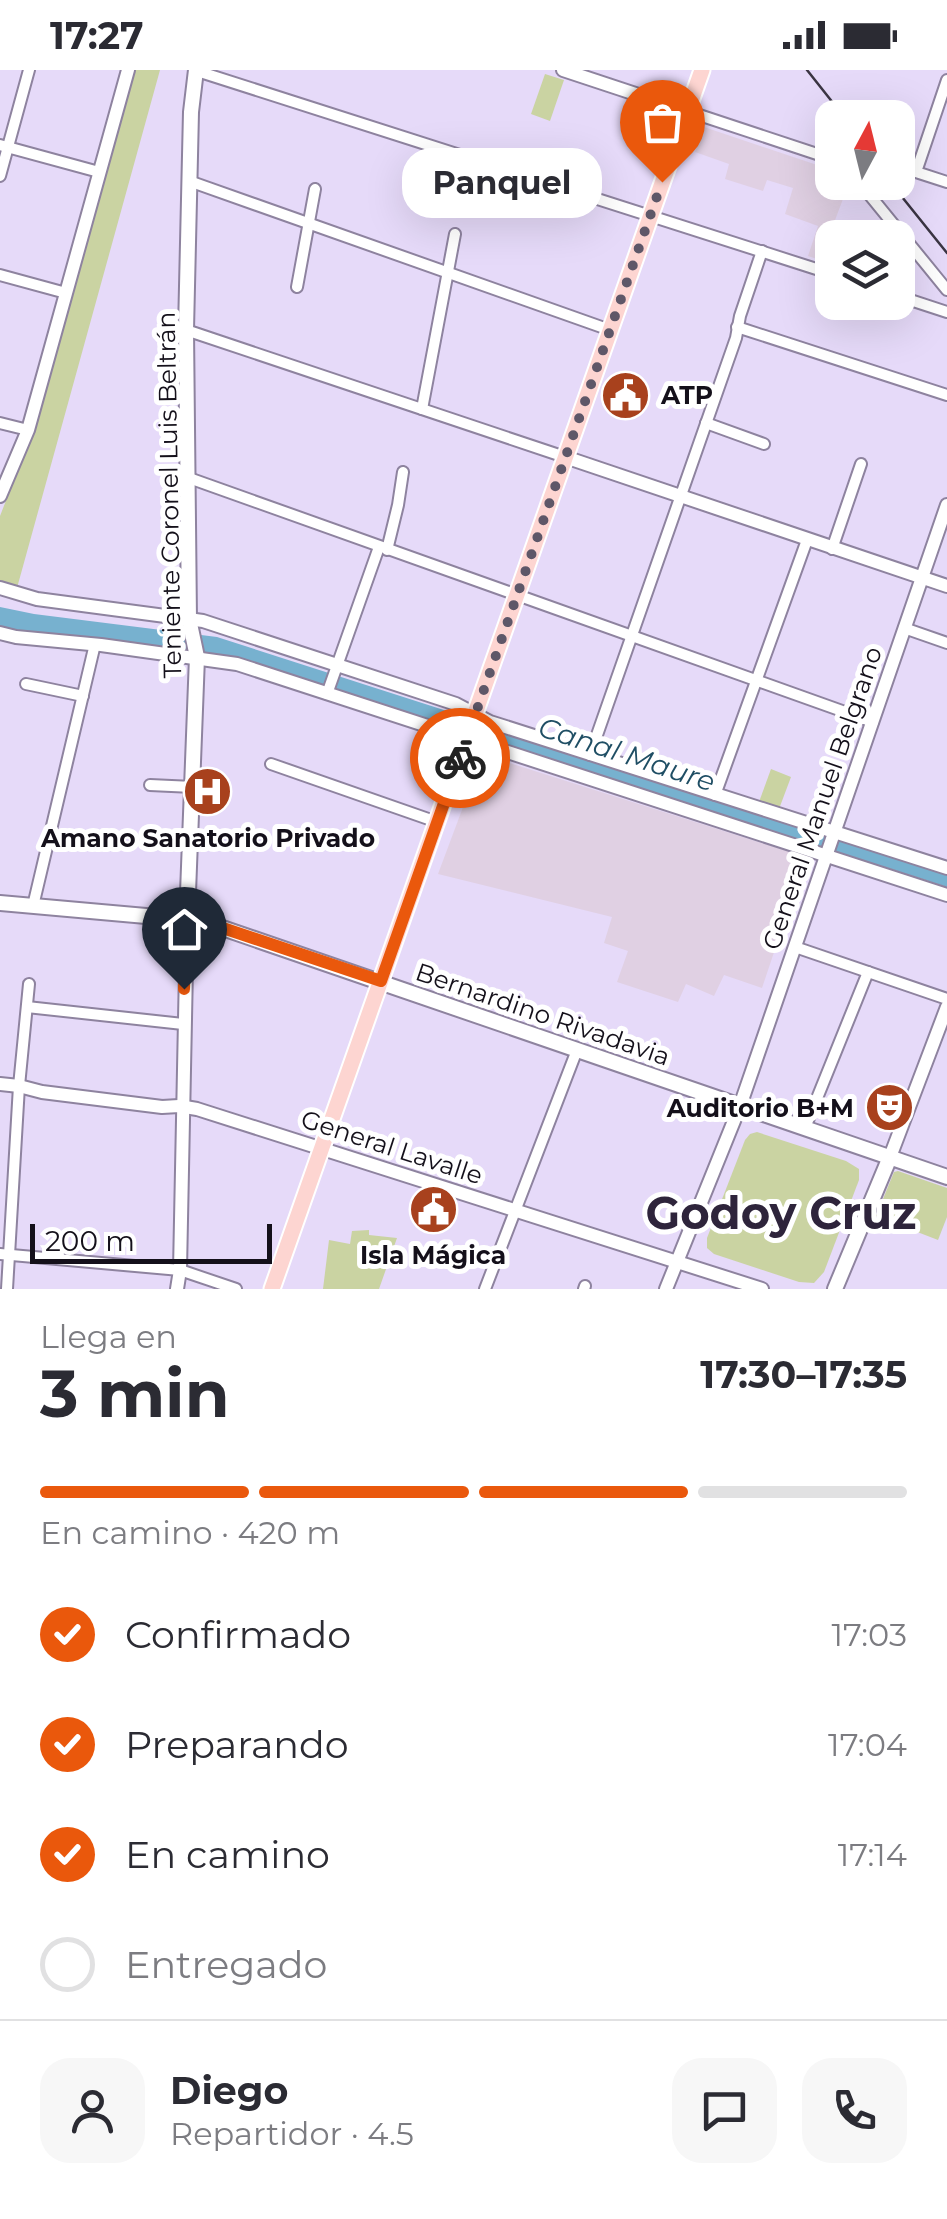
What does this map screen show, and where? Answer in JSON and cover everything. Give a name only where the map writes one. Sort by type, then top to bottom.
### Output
[{"type":"main road","name":"Teniente Coronel Luis Beltrán","points":[[186,919],[196,654],[191,626],[186,330],[190,112],[196,70]]},
{"type":"main road","points":[[272,1289],[702,70]]},
{"type":"main road","name":"Bernardino Rivadavia","points":[[0,903],[202,921],[946,1175]]},
{"type":"main road","points":[[836,1289],[890,1157]]},
{"type":"street","points":[[0,176],[4,146],[28,70]]},
{"type":"street","points":[[0,496],[28,430],[128,70]]},
{"type":"street","points":[[196,70],[815,268]]},
{"type":"street","points":[[562,70],[815,153]]},
{"type":"street","points":[[947,80],[916,172],[947,182]]},
{"type":"street","points":[[4,146],[99,172]]},
{"type":"street","points":[[188,181],[610,330]]},
{"type":"street","points":[[297,287],[315,189]]},
{"type":"street","points":[[874,200],[947,290]]},
{"type":"street","points":[[422,409],[456,234]]},
{"type":"street","points":[[589,776],[631,636],[762,251]]},
{"type":"street","points":[[0,275],[66,294]]},
{"type":"street","points":[[915,301],[944,309]]},
{"type":"street","points":[[737,327],[947,396]]},
{"type":"street","points":[[186,330],[947,586]]},
{"type":"street","points":[[0,423],[28,430]]},
{"type":"street","points":[[706,423],[764,444]]},
{"type":"street","points":[[832,549],[862,464]]},
{"type":"street","points":[[328,692],[398,504],[402,472]]},
{"type":"street","points":[[189,478],[873,722]]},
{"type":"street","name":"General Manuel Belgrano","points":[[666,1289],[740,1106],[947,505]]},
{"type":"street","points":[[715,794],[807,540]]},
{"type":"street","points":[[0,588],[37,599],[191,626],[202,621],[336,670],[456,704],[470,727],[589,776],[831,843],[947,868]]},
{"type":"street","points":[[904,628],[947,643]]},
{"type":"street","points":[[0,633],[196,654],[328,692],[567,749],[715,794],[947,894]]},
{"type":"street","points":[[32,906],[95,644]]},
{"type":"street","points":[[26,684],[83,696]]},
{"type":"street","points":[[562,767],[567,749]]},
{"type":"street","points":[[271,764],[437,822]]},
{"type":"street","points":[[150,785],[193,787]]},
{"type":"street","points":[[177,1289],[186,919]]},
{"type":"street","points":[[795,947],[947,999]]},
{"type":"street","points":[[805,1128],[868,972]]},
{"type":"street","points":[[7,1289],[4,1255],[30,984]]},
{"type":"street","points":[[27,1007],[183,1024]]},
{"type":"street","points":[[890,1157],[947,1008]]},
{"type":"street","points":[[485,1289],[577,1050]]},
{"type":"street","name":"General Lavalle","points":[[0,1084],[197,1109],[762,1289]]},
{"type":"street","points":[[4,1255],[180,1270],[236,1289]]},
{"type":"shaded area","points":[[704,127],[815,164],[815,200],[843,200],[835,220],[815,220],[815,225],[785,214],[793,188],[767,180],[763,191],[725,179],[729,164],[695,152]]},
{"type":"shaded area","points":[[815,235],[815,258],[808,256]]},
{"type":"shaded area","points":[[491,757],[806,857],[762,988],[724,975],[714,996],[686,984],[678,1002],[617,982],[628,951],[604,943],[612,917],[438,874],[478,767]]},
{"type":"green space","points":[[132,70],[160,70],[17,588],[0,583],[0,516],[32,434]]},
{"type":"green space","points":[[545,74],[564,80],[550,121],[531,114]]},
{"type":"green space","points":[[771,769],[791,777],[779,809],[759,802]]},
{"type":"green space","points":[[757,1132],[846,1161],[859,1169],[859,1180],[824,1272],[814,1283],[799,1282],[714,1254],[707,1248],[707,1238],[745,1140]]},
{"type":"green space","points":[[894,1172],[947,1188],[947,1217],[938,1240],[876,1216]]},
{"type":"green space","points":[[369,1230],[369,1235],[397,1238],[379,1289],[323,1289],[329,1240],[350,1244],[352,1231]]},
{"type":"water","points":[[0,607],[217,637],[947,872],[947,887],[231,657],[0,627]]},
{"type":"tram line","points":[[807,70],[831,100]]},
{"type":"tram line","points":[[904,200],[947,253]]},
{"type":"way so far","points":[[460,758],[662,182]]},
{"type":"place","name":"Panquel","points":[[662,182]]},
{"type":"place","name":"ATP","points":[[626,395]]},
{"type":"place","name":"Amano Sanatorio Privado","points":[[208,792]]},
{"type":"place","name":"Auditorio B+M","points":[[889,1108]]},
{"type":"place","name":"Isla Mágica","points":[[433,1209]]},
{"type":"district","name":"Godoy Cruz","points":[[781,1212]]},
{"type":"route","points":[[184,989],[186,919],[381,981],[460,758]]},
{"type":"water label","name":"Canal Maure","points":[[627,754]]}]
